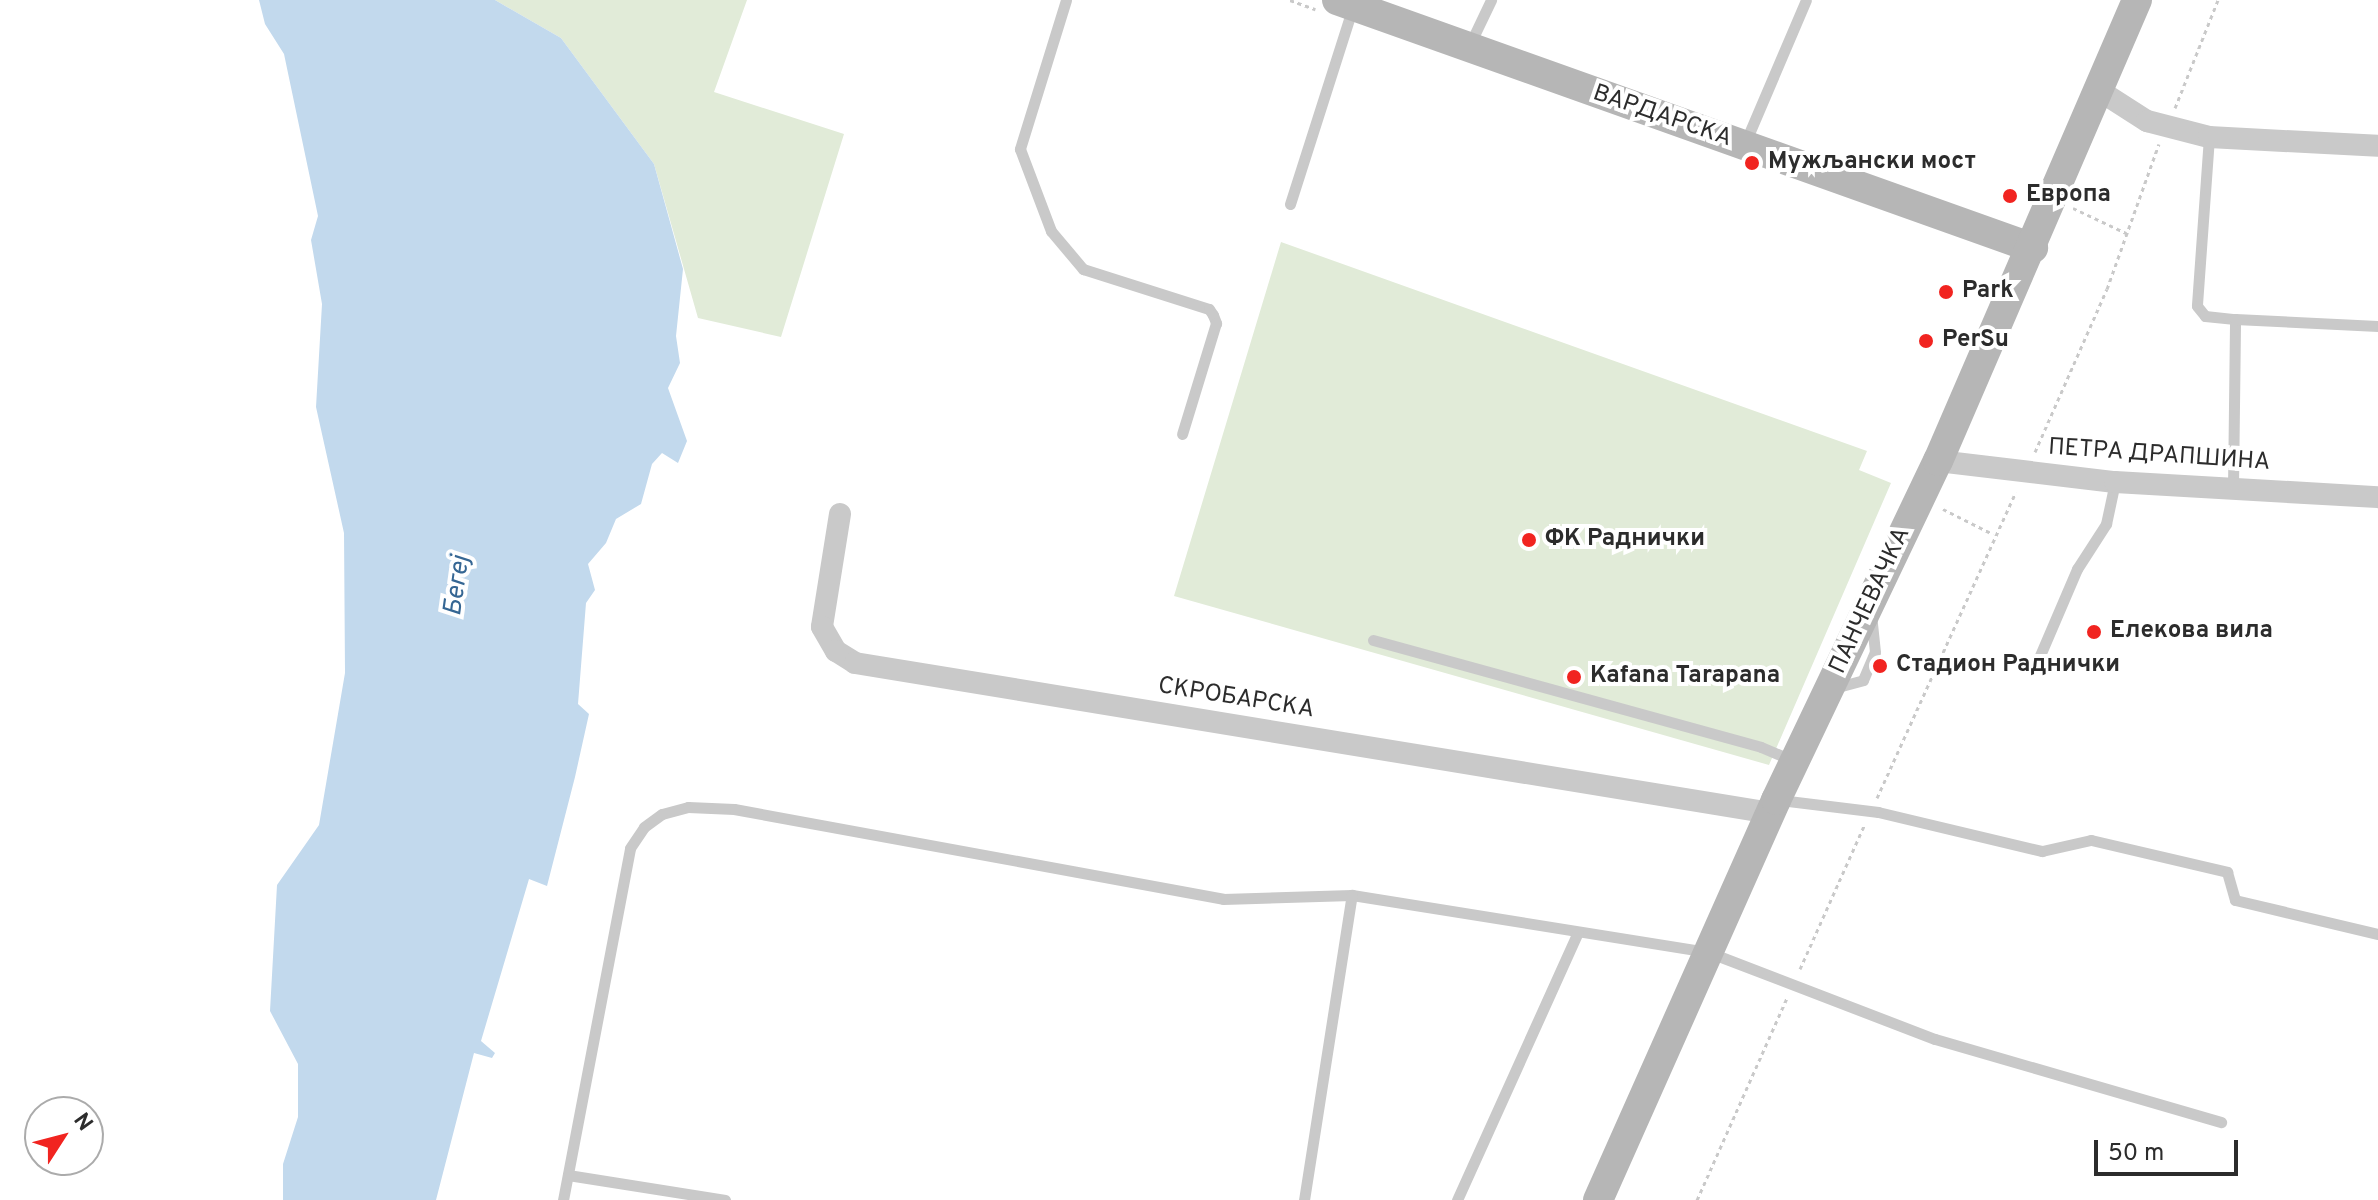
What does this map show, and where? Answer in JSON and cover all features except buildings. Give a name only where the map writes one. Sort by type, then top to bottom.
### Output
[{"type":"street","name":"ПАНЧЕВАЧКА","points":[[1598,1200],[1773,806],[1938,461],[2033,248],[2137,0]]},
{"type":"street","name":"ВАРДАРСКА","points":[[1345,3],[2033,248]]},
{"type":"street","points":[[2100,91],[2122,108],[2168,126],[2209,137],[2378,146]]},
{"type":"street","name":"ПЕТРА ДРАПШИНА","points":[[1938,461],[2115,482],[2378,497]]},
{"type":"street","name":"СКРОБАРСКА","points":[[840,514],[822,627],[836,651],[855,663],[1773,806]]},
{"type":"lane","points":[[1066,0],[1020,149],[1051,231],[1083,269],[1209,309],[1213,315],[1216,323],[1182,434]]},
{"type":"lane","points":[[1468,49],[1491,0]]},
{"type":"lane","points":[[1744,146],[1806,0]]},
{"type":"lane","points":[[1290,204],[1345,3]]},
{"type":"lane","points":[[2209,137],[2197,306],[2205,316],[2378,326]]},
{"type":"lane","points":[[2233,488],[2235,319]]},
{"type":"lane","points":[[2035,667],[2077,569],[2106,524],[2115,482]]},
{"type":"lane","points":[[1373,640],[1761,747],[1794,761]]},
{"type":"lane","points":[[1773,806],[1871,811],[2042,851],[2091,840],[2227,872],[2235,900],[2378,934]]},
{"type":"lane","points":[[563,1200],[630,848],[644,827],[662,814],[688,807],[734,809],[1223,899],[1352,895],[1708,952],[1935,1039],[2221,1122]]},
{"type":"lane","points":[[1304,1200],[1352,895]]},
{"type":"lane","points":[[1457,1200],[1578,932]]},
{"type":"lane","points":[[568,1175],[725,1200]]},
{"type":"path","points":[[2168,126],[2218,0]]},
{"type":"path","points":[[2054,199],[2126,233]]},
{"type":"path","points":[[1920,497],[1995,535]]},
{"type":"path","points":[[1697,1200],[1871,811]]},
{"type":"green space","points":[[495,0],[747,0],[714,92],[844,134],[781,337],[698,318],[654,164],[561,38]]},
{"type":"green space","name":"ФК Раднички","points":[[1281,242],[1867,451],[1859,470],[1891,483],[1769,765],[1174,596]]},
{"type":"water","name":"Бегеј","points":[[259,0],[495,0],[561,38],[654,164],[683,269],[676,336],[680,363],[668,388],[687,441],[678,463],[662,453],[652,464],[641,504],[616,519],[606,543],[588,564],[595,590],[586,603],[578,704],[589,714],[575,777],[547,886],[529,879],[481,1041],[495,1053],[492,1058],[474,1053],[436,1200],[283,1200],[283,1164],[298,1117],[298,1064],[270,1011],[277,885],[319,825],[345,673],[344,533],[316,407],[322,304],[311,240],[318,216],[284,54],[265,24]]},
{"type":"place","name":"Мужљански мост","points":[[1752,163]]},
{"type":"place","name":"Европа","points":[[2010,196]]},
{"type":"place","name":"Park","points":[[1946,292]]},
{"type":"place","name":"PerSu","points":[[1926,341]]},
{"type":"place","name":"ФК Раднички","points":[[1529,540]]},
{"type":"place","name":"Елекова вила","points":[[2094,632]]},
{"type":"place","name":"Стадион Раднички","points":[[1880,666]]},
{"type":"place","name":"Kafana Tarapana","points":[[1574,677]]}]
